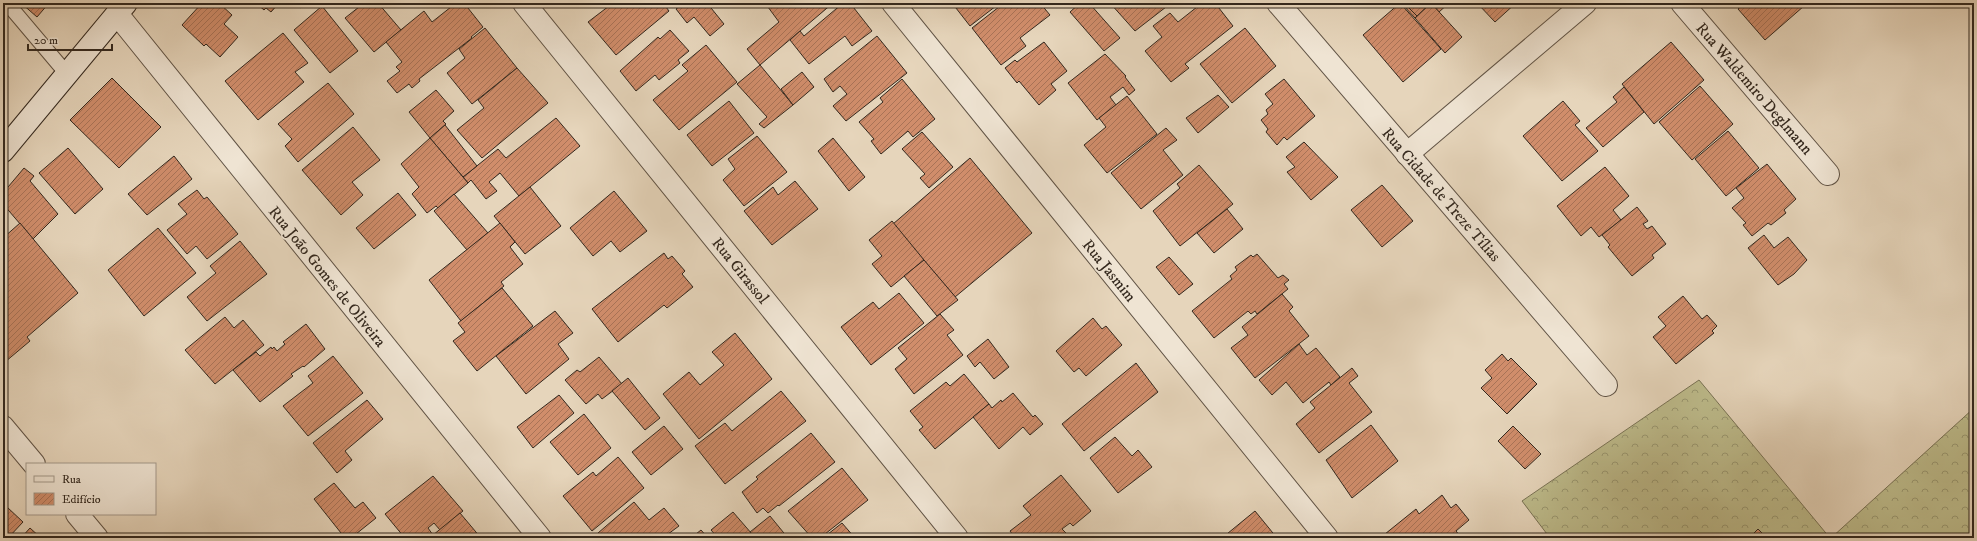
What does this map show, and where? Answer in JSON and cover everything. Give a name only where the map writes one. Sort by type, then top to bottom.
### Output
[{"type":"street","name":"Rua Girassol","points":[[524,3],[957,538]]},
{"type":"street","name":"Rua Jasmim","points":[[893,3],[1327,538]]},
{"type":"street","name":"Rua Cidade de Treze Tílias","points":[[1278,3],[1606,385]]},
{"type":"street","points":[[1408,154],[1585,3]]},
{"type":"street","name":"Rua Waldemiro Deglmann","points":[[1682,3],[1828,174]]},
{"type":"street","points":[[3,151],[122,8]]},
{"type":"street","name":"Rua João Gomes de Oliveira","points":[[122,8],[540,538]]},
{"type":"street","points":[[3,427],[33,463]]},
{"type":"street","points":[[77,515],[97,538]]},
{"type":"lane","points":[[7,3],[67,74]]},
{"type":"green space","points":[[1699,380],[1830,538],[1550,538],[1522,501]]},
{"type":"green space","points":[[1974,408],[1974,538],[1831,538]]},
{"type":"building","points":[[21,3],[49,3],[37,17]]},
{"type":"building","points":[[202,3],[219,3],[232,15],[224,24],[238,37],[220,57],[206,44],[204,46],[182,25]]},
{"type":"building","points":[[256,3],[279,3],[271,12],[266,8],[264,10]]},
{"type":"building","points":[[296,3],[306,3],[300,8]]},
{"type":"building","points":[[364,3],[378,3],[401,30],[374,52],[345,18]]},
{"type":"building","points":[[456,3],[464,3],[483,27],[471,37],[472,38],[419,79],[420,81],[412,88],[409,84],[397,93],[387,81],[400,71],[396,67],[402,62],[386,42],[424,11],[432,22]]},
{"type":"building","points":[[606,3],[663,3],[669,11],[616,55],[588,22],[609,6]]},
{"type":"building","points":[[684,3],[707,3],[724,24],[710,36],[694,17],[687,23],[676,9]]},
{"type":"building","points":[[765,3],[833,3],[760,65],[747,49],[779,22]]},
{"type":"building","points":[[843,3],[850,3],[872,31],[852,46],[845,36],[809,64],[790,40],[800,31],[804,36]]},
{"type":"building","points":[[952,3],[993,3],[996,6],[970,26]]},
{"type":"building","points":[[1004,3],[1040,3],[1050,15],[1020,38],[1026,46],[1001,65],[972,28]]},
{"type":"building","points":[[1080,3],[1089,3],[1120,38],[1104,51],[1070,12]]},
{"type":"building","points":[[1110,3],[1162,3],[1166,7],[1135,31]]},
{"type":"building","points":[[1202,3],[1215,3],[1233,26],[1185,64],[1189,68],[1171,82],[1145,51],[1162,37],[1153,26],[1170,13],[1178,22]]},
{"type":"building","points":[[1400,3],[1441,49],[1403,82],[1363,35]]},
{"type":"building","points":[[1401,3],[1431,3],[1417,16],[1405,4],[1403,5]]},
{"type":"building","points":[[1431,3],[1449,3],[1439,12]]},
{"type":"building","points":[[1431,3],[1462,37],[1445,53],[1415,18]]},
{"type":"building","points":[[1477,3],[1516,3],[1495,22]]},
{"type":"building","points":[[1745,3],[1802,3],[1804,6],[1765,40],[1738,9]]},
{"type":"building","points":[[1405,4],[1417,16],[1415,18],[1403,5]]},
{"type":"building","points":[[322,6],[358,51],[330,73],[294,30]]},
{"type":"building","points":[[485,28],[517,68],[472,104],[447,73],[465,58],[459,49]]},
{"type":"building","points":[[1245,28],[1276,66],[1232,103],[1200,64]]},
{"type":"building","points":[[670,30],[689,51],[678,60],[680,63],[659,80],[655,75],[636,91],[620,71],[658,37],[660,39]]},
{"type":"building","points":[[283,33],[308,63],[295,72],[304,82],[258,120],[225,81]]},
{"type":"building","points":[[877,36],[907,73],[846,121],[833,106],[847,94],[840,86],[833,92],[824,79]]},
{"type":"building","points":[[1044,42],[1067,71],[1051,84],[1056,90],[1039,105],[1019,81],[1017,83],[1005,68],[1015,60],[1017,62]]},
{"type":"building","points":[[1671,42],[1704,80],[1654,124],[1622,84]]},
{"type":"building","points":[[706,45],[737,82],[679,130],[653,100],[688,71],[682,65]]},
{"type":"building","points":[[1105,54],[1126,76],[1125,77],[1135,90],[1129,95],[1123,87],[1110,97],[1116,105],[1097,120],[1068,83]]},
{"type":"building","points":[[760,65],[793,105],[764,128],[759,124],[767,117],[737,84]]},
{"type":"building","points":[[517,68],[548,103],[482,158],[457,130],[484,108],[478,100]]},
{"type":"building","points":[[802,72],[814,87],[793,105],[781,89]]},
{"type":"building","points":[[112,78],[161,127],[119,168],[70,120]]},
{"type":"building","points":[[902,79],[935,119],[913,137],[908,131],[881,154],[871,141],[874,139],[859,122],[883,102],[880,98]]},
{"type":"building","points":[[1284,79],[1315,116],[1287,140],[1284,137],[1277,145],[1266,132],[1268,129],[1261,120],[1268,114],[1266,110],[1273,104],[1265,94]]},
{"type":"building","points":[[328,83],[354,114],[298,162],[285,146],[292,139],[278,124]]},
{"type":"building","points":[[1700,86],[1733,124],[1692,160],[1659,122]]},
{"type":"building","points":[[1624,87],[1644,112],[1603,147],[1586,128],[1617,102],[1613,97]]},
{"type":"building","points":[[436,90],[454,111],[443,121],[446,124],[430,138],[409,112]]},
{"type":"building","points":[[1218,95],[1229,107],[1198,133],[1186,118]]},
{"type":"building","points":[[1127,96],[1157,134],[1107,173],[1084,145],[1106,127],[1099,118]]},
{"type":"building","points":[[729,101],[754,133],[712,166],[687,135]]},
{"type":"building","points":[[1563,101],[1580,121],[1575,125],[1598,151],[1562,181],[1523,136]]},
{"type":"building","points":[[556,118],[580,146],[519,196],[500,173],[489,182],[497,191],[486,199],[471,180],[468,183],[463,177],[498,149],[506,158]]},
{"type":"building","points":[[445,125],[477,166],[463,177],[430,138]]},
{"type":"building","points":[[353,127],[380,160],[352,182],[363,195],[341,215],[302,170]]},
{"type":"building","points":[[1166,128],[1177,140],[1163,150],[1183,175],[1141,209],[1111,173]]},
{"type":"building","points":[[1728,131],[1759,168],[1726,196],[1695,159]]},
{"type":"building","points":[[922,132],[953,167],[929,188],[920,178],[925,174],[902,149]]},
{"type":"building","points":[[757,136],[787,172],[744,206],[723,180],[735,169],[728,159]]},
{"type":"building","points":[[430,138],[468,183],[438,208],[436,206],[427,213],[412,194],[419,187],[401,164]]},
{"type":"building","points":[[833,138],[865,177],[849,191],[818,151]]},
{"type":"building","points":[[1304,142],[1338,177],[1311,200],[1287,172],[1295,167],[1286,157]]},
{"type":"building","points":[[68,148],[103,189],[75,214],[39,173]]},
{"type":"building","points":[[174,156],[192,179],[147,215],[128,194]]},
{"type":"building","points":[[970,158],[1032,233],[955,297],[893,224]]},
{"type":"building","points":[[1767,164],[1796,199],[1784,210],[1786,213],[1771,225],[1768,223],[1752,236],[1743,225],[1746,223],[1732,208],[1744,198],[1736,188]]},
{"type":"building","points":[[1199,165],[1233,204],[1180,246],[1153,211],[1180,188],[1177,184]]},
{"type":"building","points":[[1605,167],[1629,196],[1613,210],[1621,220],[1599,237],[1591,227],[1581,236],[1557,206]]},
{"type":"building","points":[[24,168],[34,176],[30,181],[58,214],[33,239],[3,204],[3,193]]},
{"type":"building","points":[[795,181],[818,209],[772,245],[744,211],[773,187],[778,195]]},
{"type":"building","points":[[1382,185],[1413,221],[1382,247],[1351,210]]},
{"type":"building","points":[[530,187],[561,226],[525,254],[494,216]]},
{"type":"building","points":[[197,190],[204,199],[207,197],[238,234],[207,259],[196,246],[187,254],[167,230],[187,214],[178,204]]},
{"type":"building","points":[[614,191],[647,231],[620,252],[611,241],[593,256],[570,228]]},
{"type":"building","points":[[398,193],[416,215],[374,249],[356,228]]},
{"type":"building","points":[[454,194],[488,233],[467,250],[434,211]]},
{"type":"building","points":[[1637,207],[1648,221],[1643,224],[1647,229],[1652,226],[1666,244],[1652,255],[1654,258],[1632,276],[1608,247],[1610,245],[1602,235]]},
{"type":"building","points":[[1227,209],[1243,229],[1214,253],[1197,233]]},
{"type":"building","points":[[892,221],[924,260],[891,287],[872,264],[882,256],[869,240]]},
{"type":"building","points":[[20,223],[78,293],[27,337],[30,341],[5,362],[3,360],[3,238]]},
{"type":"building","points":[[500,223],[515,242],[510,247],[523,264],[501,282],[504,286],[461,321],[429,280]]},
{"type":"building","points":[[158,228],[196,273],[144,316],[108,270]]},
{"type":"building","points":[[1764,235],[1774,248],[1788,237],[1807,260],[1794,274],[1778,285],[1748,248]]},
{"type":"building","points":[[240,241],[267,274],[207,321],[187,297],[216,273],[210,266]]},
{"type":"building","points":[[664,253],[668,259],[672,256],[685,271],[682,274],[693,287],[667,308],[664,305],[618,342],[592,309]]},
{"type":"building","points":[[1257,254],[1278,278],[1283,275],[1289,280],[1284,284],[1288,289],[1257,314],[1255,311],[1251,314],[1248,311],[1214,338],[1192,311],[1232,279],[1230,276],[1237,270],[1235,267],[1251,255],[1253,257]]},
{"type":"building","points":[[1169,257],[1193,284],[1179,295],[1156,267]]},
{"type":"building","points":[[924,260],[958,300],[937,316],[904,276]]},
{"type":"building","points":[[502,288],[533,326],[477,371],[453,341],[465,332],[458,323]]},
{"type":"building","points":[[899,293],[924,323],[871,365],[841,327],[873,302],[879,309]]},
{"type":"building","points":[[1282,294],[1293,307],[1289,311],[1309,336],[1255,378],[1231,348],[1248,335],[1242,327]]},
{"type":"building","points":[[1683,296],[1702,319],[1707,315],[1717,326],[1712,331],[1714,333],[1676,364],[1653,337],[1666,326],[1658,317]]},
{"type":"building","points":[[555,311],[573,333],[558,344],[569,359],[526,394],[496,356]]},
{"type":"building","points":[[940,314],[954,330],[947,335],[963,355],[914,394],[895,369],[907,359],[898,348]]},
{"type":"building","points":[[225,317],[234,328],[243,320],[264,345],[215,384],[185,350]]},
{"type":"building","points":[[1093,318],[1102,329],[1106,326],[1122,345],[1086,376],[1079,368],[1074,372],[1056,351]]},
{"type":"building","points":[[306,324],[325,349],[304,367],[303,366],[291,374],[293,376],[260,402],[233,370],[256,352],[260,356],[271,347],[272,349],[274,347],[277,351],[285,344],[283,342]]},
{"type":"building","points":[[735,333],[772,379],[699,439],[663,394],[689,372],[700,385],[724,365],[712,352]]},
{"type":"building","points":[[988,339],[1009,367],[994,379],[980,362],[975,367],[967,356]]},
{"type":"building","points":[[1299,344],[1307,355],[1316,348],[1340,377],[1331,385],[1329,382],[1303,403],[1286,382],[1272,395],[1259,380]]},
{"type":"building","points":[[1502,354],[1508,361],[1511,358],[1537,384],[1507,414],[1481,388],[1492,378],[1485,370]]},
{"type":"building","points":[[333,356],[363,393],[308,436],[283,406],[313,383],[308,376]]},
{"type":"building","points":[[599,357],[622,384],[602,399],[598,394],[586,404],[565,380],[577,370],[580,372]]},
{"type":"building","points":[[1136,363],[1158,392],[1084,451],[1062,424]]},
{"type":"building","points":[[1352,368],[1358,376],[1349,383],[1372,412],[1319,453],[1296,424],[1315,408],[1310,402]]},
{"type":"building","points":[[964,374],[989,404],[935,449],[919,430],[923,427],[910,411],[946,382],[950,386]]},
{"type":"building","points":[[628,378],[660,418],[645,430],[612,391]]},
{"type":"building","points":[[781,391],[806,421],[725,484],[695,446],[725,423],[732,431]]},
{"type":"building","points":[[1013,393],[1033,417],[1035,415],[1043,424],[1030,435],[1023,427],[999,449],[973,417],[989,404],[992,408],[1001,400],[1002,402]]},
{"type":"building","points":[[559,395],[574,413],[533,448],[517,427]]},
{"type":"building","points":[[367,400],[383,419],[345,451],[352,460],[337,473],[313,443]]},
{"type":"building","points":[[584,414],[611,448],[578,475],[550,442]]},
{"type":"building","points":[[1371,425],[1398,461],[1352,498],[1326,460]]},
{"type":"building","points":[[664,426],[683,449],[651,475],[632,452]]},
{"type":"building","points":[[1513,426],[1541,454],[1525,469],[1498,441]]},
{"type":"building","points":[[811,433],[835,462],[779,506],[778,505],[768,513],[763,508],[757,513],[742,492],[758,479],[756,477]]},
{"type":"building","points":[[1115,437],[1132,456],[1138,450],[1152,467],[1118,493],[1090,458]]},
{"type":"building","points":[[618,457],[644,488],[592,531],[563,496],[593,472],[596,476]]},
{"type":"building","points":[[842,468],[868,500],[820,538],[812,538],[788,511]]},
{"type":"building","points":[[1061,475],[1091,511],[1073,526],[1070,523],[1062,529],[1068,535],[1064,538],[1015,538],[1010,531],[1031,515],[1023,506]]},
{"type":"building","points":[[433,476],[463,511],[440,530],[434,523],[428,528],[433,535],[429,538],[403,538],[404,537],[385,514]]},
{"type":"building","points":[[334,483],[355,508],[363,502],[376,518],[351,538],[345,538],[314,499]]},
{"type":"building","points":[[1442,495],[1451,508],[1456,504],[1469,520],[1456,531],[1460,536],[1459,538],[1388,538],[1385,534],[1416,509],[1419,514]]},
{"type":"building","points":[[634,502],[649,520],[664,508],[679,526],[664,537],[665,538],[602,538],[598,533]]},
{"type":"building","points":[[7,507],[23,522],[8,538],[3,538],[3,512]]},
{"type":"building","points":[[1255,511],[1277,538],[1222,538]]},
{"type":"building","points":[[733,512],[752,534],[748,538],[718,538],[711,530]]},
{"type":"building","points":[[460,513],[481,538],[429,538],[433,535]]},
{"type":"building","points":[[770,516],[788,538],[755,538],[750,532]]},
{"type":"building","points":[[842,523],[855,538],[823,538]]},
{"type":"building","points":[[30,528],[41,538],[21,538]]},
{"type":"building","points":[[1758,529],[1767,538],[1749,538]]},
{"type":"building","points":[[701,530],[708,538],[691,538]]}]
